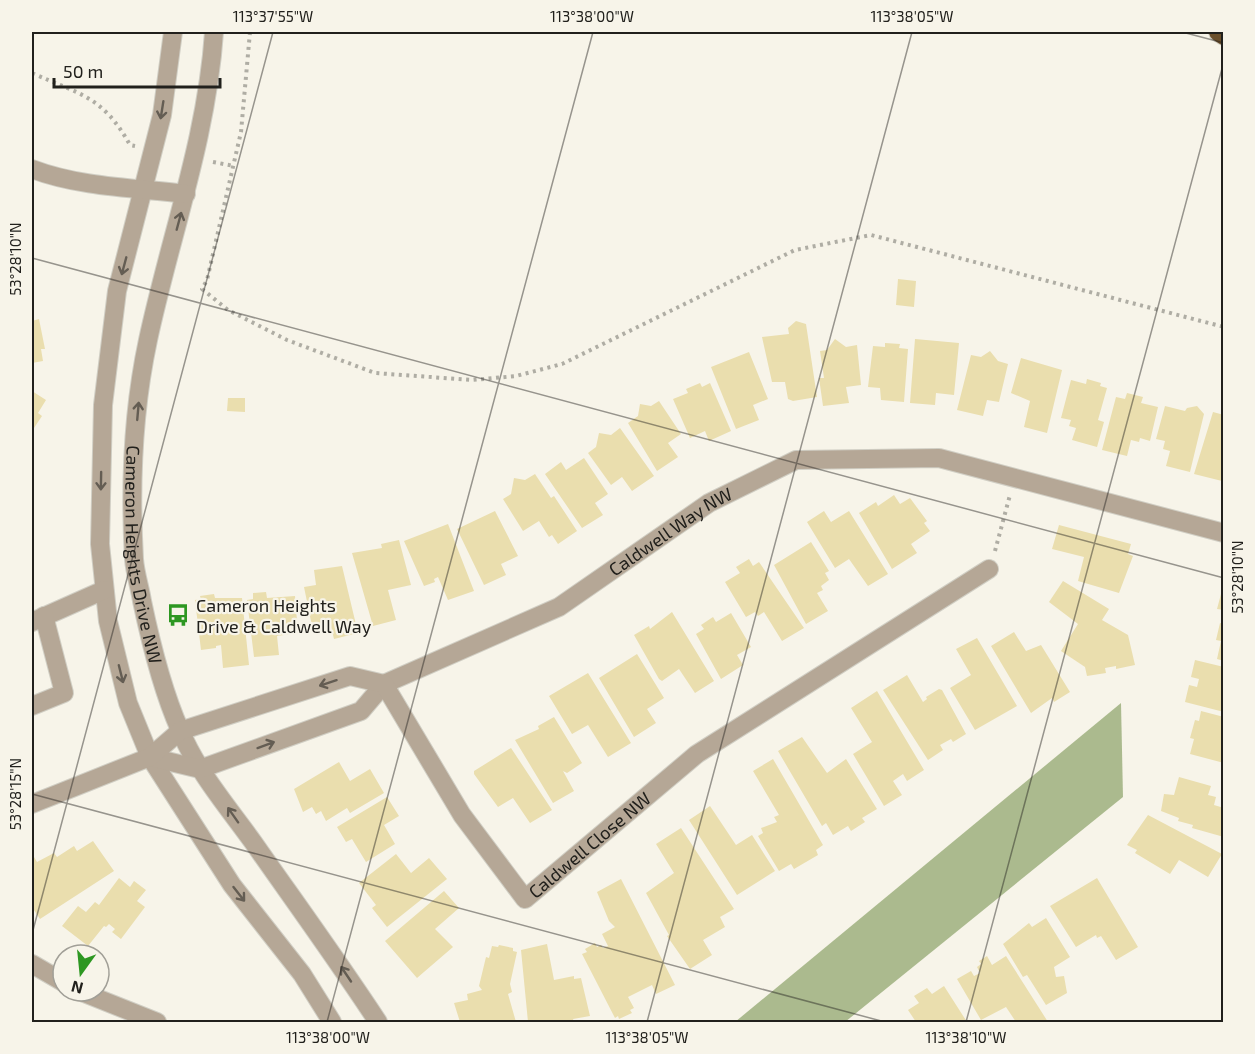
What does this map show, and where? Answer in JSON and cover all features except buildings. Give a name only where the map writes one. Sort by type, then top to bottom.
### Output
[{"type":"highway","points":[[1218,32],[1224,36]]},
{"type":"street","name":"Cameron Heights Drive NW","points":[[173,32],[154,150],[117,291],[103,405],[100,544],[108,621],[128,704],[150,758],[232,885],[302,974],[332,1023]]},
{"type":"street","name":"Cameron Heights Drive NW","points":[[214,32],[212,73],[195,158],[147,341],[138,410],[134,472],[134,561],[147,624],[166,694],[180,731],[200,769],[322,939],[378,1023]]},
{"type":"street","points":[[32,169],[46,175],[119,187],[186,194]]},
{"type":"street","name":"Caldwell Way NW","points":[[200,769],[361,711],[384,684],[559,607],[709,503],[796,460],[939,458],[1224,533]]},
{"type":"street","name":"Caldwell Close NW","points":[[384,684],[462,815],[525,899],[697,754],[989,569]]},
{"type":"street","points":[[32,706],[64,693],[38,619],[104,590]]},
{"type":"street","points":[[32,804],[150,758],[180,731],[350,676],[384,684]]},
{"type":"street","points":[[150,758],[200,769]]},
{"type":"street","points":[[32,964],[51,975]]},
{"type":"street","points":[[109,1003],[158,1023]]},
{"type":"path","points":[[249,32],[245,106],[234,166],[207,280],[202,289],[228,309],[287,340],[375,373],[472,380],[516,376],[562,364],[795,250],[871,235],[1224,327]]},
{"type":"path","points":[[32,73],[101,105],[115,119],[130,145],[154,150]]},
{"type":"path","points":[[195,158],[234,166]]},
{"type":"path","points":[[989,569],[1015,478]]},
{"type":"green space","points":[[1121,703],[1123,797],[845,1022],[735,1022]]},
{"type":"place","name":"Cameron Heights Drive & Caldwell Way","points":[[178,615]]}]
